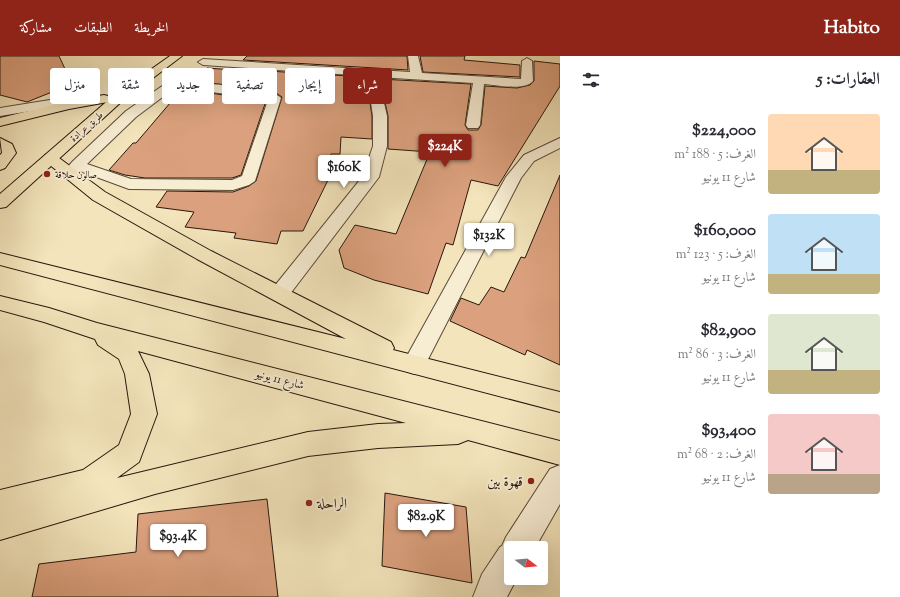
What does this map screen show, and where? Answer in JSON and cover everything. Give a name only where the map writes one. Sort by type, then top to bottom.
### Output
[{"type":"main road","name":"طريق عرادة","points":[[145,68],[162,56]]},
{"type":"main road","name":"طريق عرادة","points":[[154,71],[177,56]]},
{"type":"main road","points":[[0,122],[69,105],[108,99]]},
{"type":"main road","name":"طريق عرادة","points":[[0,203],[42,157],[108,101]]},
{"type":"main road","points":[[0,142],[7,147],[9,153],[0,166]]},
{"type":"main road","points":[[42,157],[73,170],[99,196],[123,210],[414,365]]},
{"type":"main road","points":[[9,262],[560,402]]},
{"type":"main road","name":"شارع 11 يونيو","points":[[0,303],[49,316],[95,331],[560,453]]},
{"type":"main road","points":[[0,504],[90,482],[129,453],[144,414],[137,374],[128,354],[95,331]]},
{"type":"main road","points":[[0,525],[155,481],[308,444],[378,436],[482,432]]},
{"type":"street","points":[[413,56],[417,76]]},
{"type":"street","points":[[195,68],[208,59],[343,71]]},
{"type":"street","points":[[392,74],[525,83],[527,82],[527,61]]},
{"type":"street","points":[[473,125],[479,80]]},
{"type":"street","points":[[73,170],[129,184],[232,185],[243,182],[249,178],[275,98],[266,95],[214,88]]},
{"type":"street","points":[[73,170],[132,114],[162,91]]},
{"type":"street","points":[[0,112],[62,102],[108,99]]},
{"type":"street","points":[[280,293],[371,177],[378,156],[380,140],[380,116],[378,104]]},
{"type":"street","points":[[414,365],[514,177],[529,158],[560,142]]},
{"type":"street","points":[[521,541],[560,478]]},
{"type":"street","points":[[490,597],[494,586],[504,570]]},
{"type":"building","points":[[0,56],[59,56],[65,68],[50,68],[50,93],[27,102],[0,95]]},
{"type":"building","points":[[247,56],[407,56],[408,70],[392,68],[243,60]]},
{"type":"building","points":[[420,56],[465,56],[464,60],[520,65],[520,77],[423,72]]},
{"type":"building","points":[[534,61],[560,64],[560,86],[498,186],[471,180],[453,245],[446,243],[428,294],[374,280],[344,268],[339,250],[355,225],[396,234],[430,152],[388,149],[388,116],[385,104],[392,104],[392,80],[471,84],[465,125],[468,130],[478,130],[481,125],[485,86],[517,88],[530,85],[534,81]]},
{"type":"building","points":[[214,69],[222,69],[222,84],[214,83]]},
{"type":"building","points":[[277,72],[285,72],[285,104],[335,104],[335,75],[343,76],[343,104],[370,104],[372,116],[372,139],[341,137],[340,154],[331,154],[329,178],[303,231],[281,231],[277,244],[234,238],[236,233],[185,227],[194,212],[156,207],[167,191],[233,192],[249,186],[256,181],[282,97],[277,94]]},
{"type":"building","points":[[214,94],[222,95],[222,104],[265,104],[241,175],[232,178],[145,178],[125,175],[109,170],[133,143],[136,143],[169,104],[214,104]]},
{"type":"building","points":[[560,175],[560,365],[527,350],[525,355],[450,321],[461,298],[479,305],[491,287],[504,292],[521,257],[525,258]]},
{"type":"building","points":[[385,493],[466,507],[472,583],[382,566]]},
{"type":"building","points":[[267,499],[278,597],[32,597],[39,564],[136,552],[138,514]]},
{"type":"place","name":"صالون حلاقة","points":[[47,174]]},
{"type":"place","name":"قهوة بين","points":[[531,481]]},
{"type":"place","name":"الراحلة","points":[[309,503]]}]
